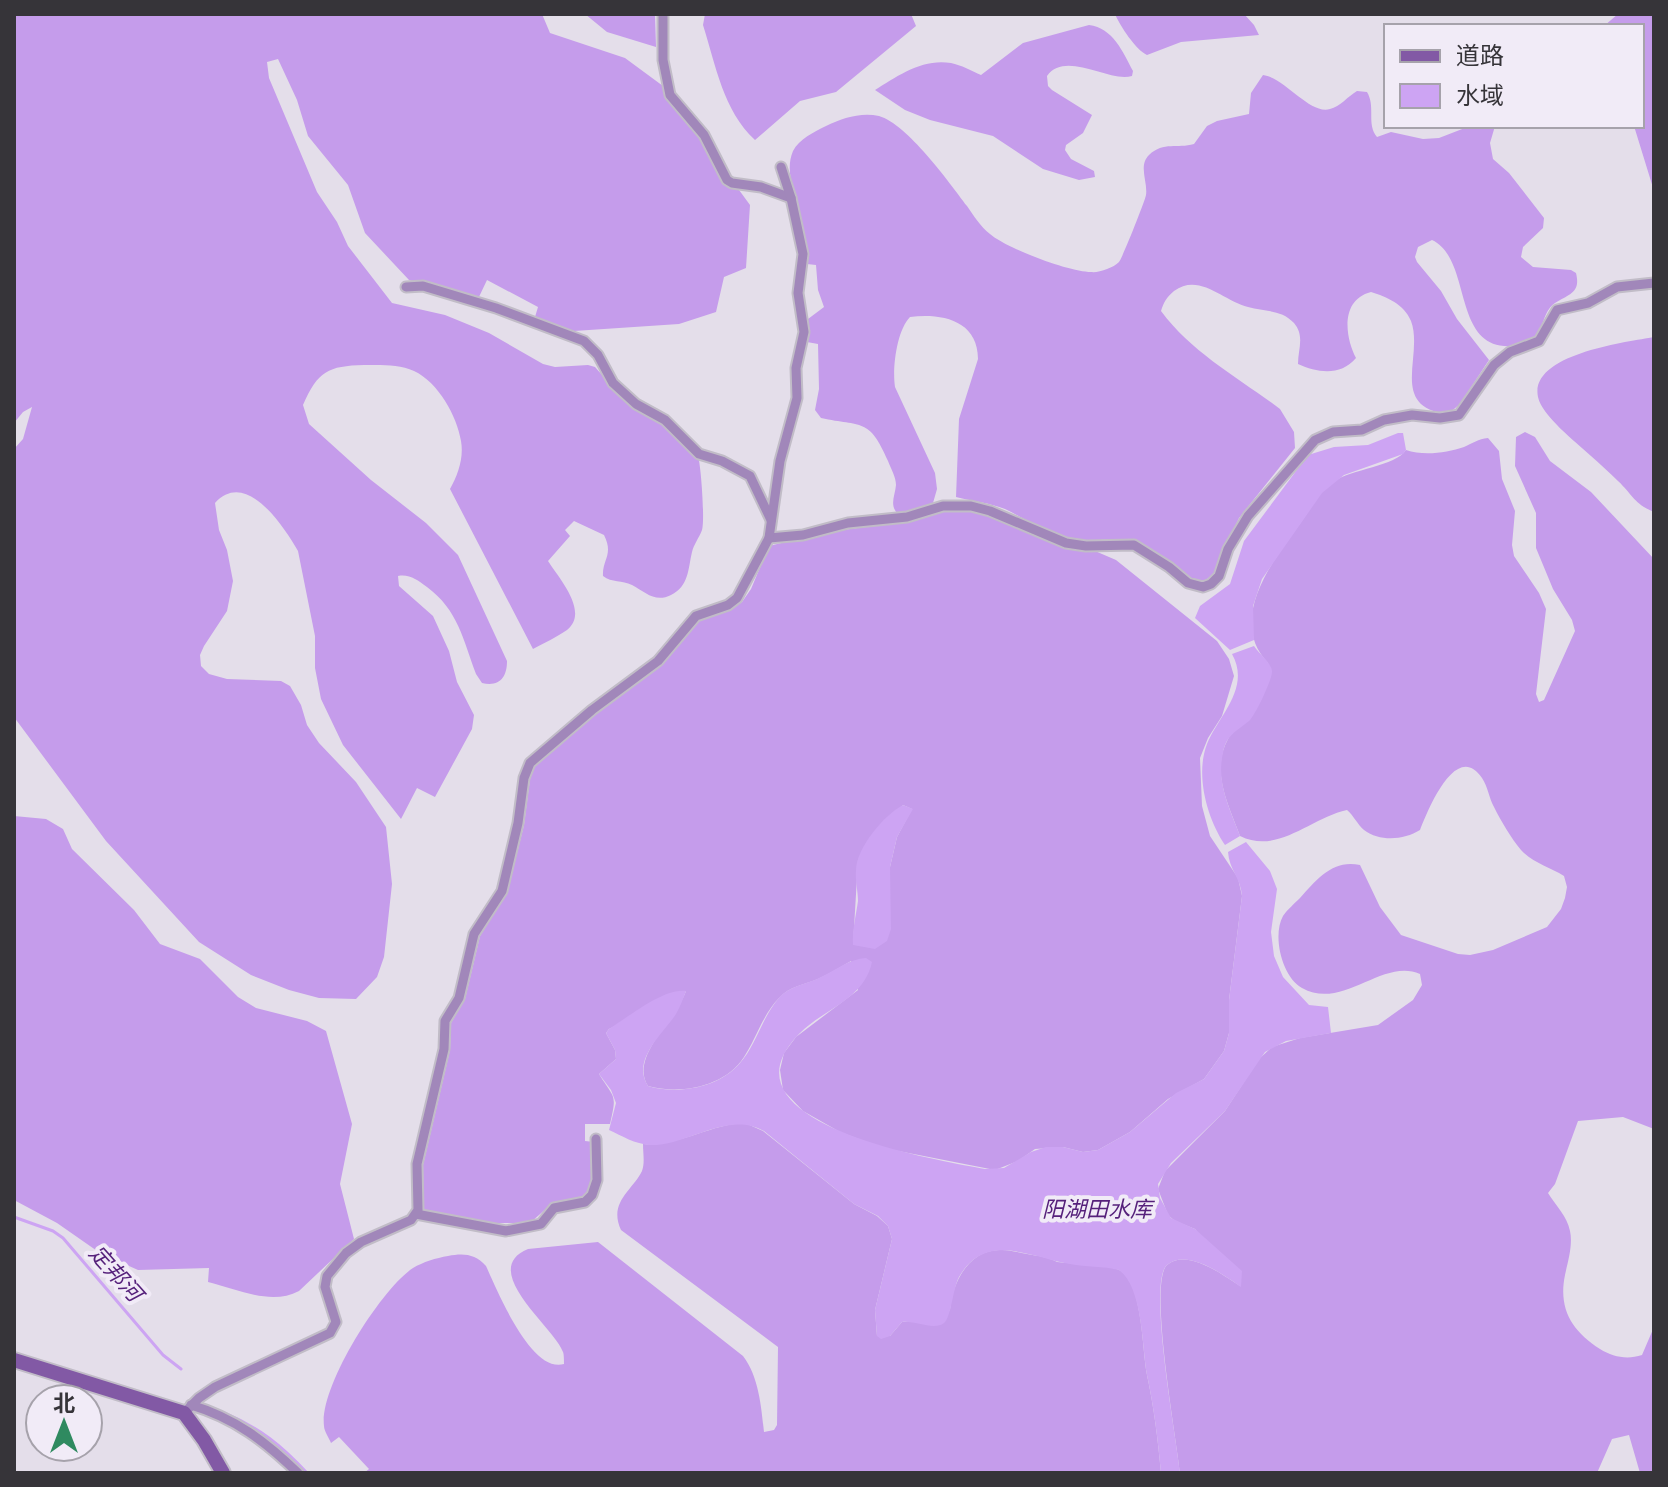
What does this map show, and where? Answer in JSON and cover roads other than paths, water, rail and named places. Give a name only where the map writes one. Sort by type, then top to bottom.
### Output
[{"type":"street","points":[[663,14],[663,60],[670,95],[704,135],[727,180],[761,187],[791,198]]},
{"type":"street","points":[[188,1409],[215,1387],[330,1333],[336,1322],[325,1290],[327,1276],[346,1253],[361,1242],[411,1220],[416,1214],[417,1164],[445,1045],[445,1021],[459,998],[474,934],[502,891],[518,823],[526,770],[534,757],[658,661],[696,616],[728,605],[737,598],[769,538],[780,461],[797,398],[796,368],[804,332],[798,293],[803,254],[781,167]]},
{"type":"street","points":[[769,538],[803,535],[848,523],[898,519],[943,506],[971,506],[1066,543],[1086,546],[1134,545],[1188,583],[1203,587],[1219,576],[1228,549],[1248,516],[1315,440],[1333,432],[1362,430],[1384,420],[1412,415],[1440,418],[1459,415],[1494,365],[1510,352],[1539,341],[1557,310],[1588,303],[1617,287],[1654,283]]},
{"type":"street","points":[[406,287],[415,285],[437,290],[584,341],[598,355],[613,383],[636,404],[665,420],[699,454],[722,461],[750,476],[772,522]]},
{"type":"street","points":[[416,1214],[503,1230],[541,1224],[554,1208],[585,1202],[592,1195],[597,1180],[596,1139]]},
{"type":"street","points":[[14,1360],[188,1409],[217,1413],[248,1429],[298,1473]]},
{"type":"street","points":[[188,1409],[223,1473]]},
{"type":"water","points":[[1403,433],[1406,450],[1403,454],[1344,475],[1322,493],[1262,579],[1253,606],[1254,640],[1230,650],[1195,618],[1200,606],[1230,584],[1244,541],[1308,455],[1334,447],[1368,445]]},
{"type":"water","points":[[1254,646],[1269,664],[1272,675],[1252,718],[1233,734],[1224,747],[1221,775],[1228,806],[1240,836],[1225,845],[1208,809],[1202,769],[1207,744],[1236,690],[1237,666],[1232,654]]},
{"type":"water","points":[[903,805],[913,809],[897,837],[890,867],[891,929],[887,941],[875,949],[853,945],[858,901],[856,874],[861,852],[888,816]]},
{"type":"water","name":"阳湖田水库","points":[[1246,842],[1270,871],[1277,889],[1271,932],[1274,956],[1283,977],[1309,1005],[1328,1007],[1331,1033],[1286,1041],[1265,1052],[1225,1111],[1171,1163],[1158,1184],[1160,1198],[1171,1218],[1195,1229],[1242,1271],[1241,1287],[1195,1261],[1175,1261],[1167,1265],[1162,1277],[1160,1300],[1165,1363],[1180,1473],[1161,1473],[1137,1304],[1127,1278],[1119,1270],[1070,1264],[1024,1253],[995,1251],[970,1263],[959,1277],[944,1323],[935,1326],[902,1322],[890,1336],[881,1339],[877,1336],[875,1310],[892,1239],[888,1226],[878,1216],[854,1204],[764,1131],[750,1126],[722,1126],[664,1144],[650,1145],[609,1130],[616,1103],[599,1074],[616,1059],[606,1033],[609,1029],[657,998],[686,991],[676,1014],[646,1057],[644,1076],[648,1086],[659,1089],[684,1089],[709,1084],[731,1072],[740,1063],[772,1006],[783,994],[848,963],[866,958],[872,962],[861,986],[799,1034],[780,1065],[784,1091],[807,1113],[841,1132],[882,1146],[985,1169],[1004,1168],[1046,1147],[1083,1152],[1098,1150],[1130,1132],[1176,1093],[1204,1079],[1224,1051],[1229,1033],[1229,1000],[1242,896],[1228,852]]},
{"type":"waterway","name":"定邦河","points":[[14,1217],[53,1231],[63,1238],[163,1355],[181,1369]]},
{"type":"waterway","name":"定邦河","points":[[224,1413],[269,1438],[307,1473]]}]
